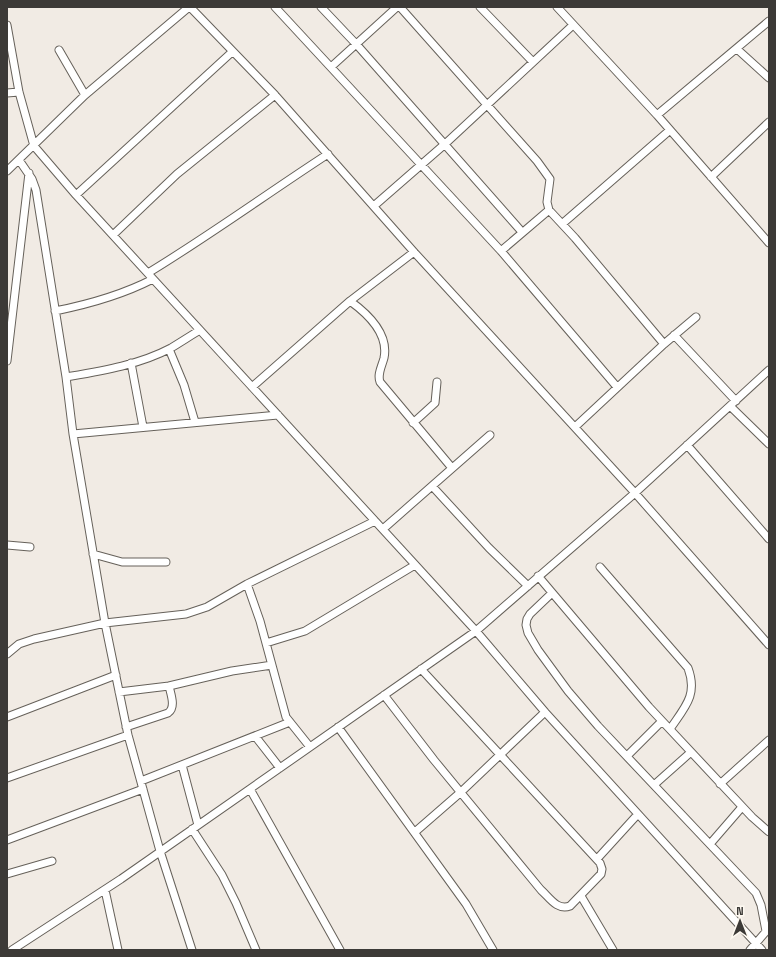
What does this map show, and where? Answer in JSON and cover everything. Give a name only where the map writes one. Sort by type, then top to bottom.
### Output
[{"type":"street","points":[[7,171],[85,95],[189,7],[276,96],[375,205],[414,252],[635,493],[768,644]]},
{"type":"street","points":[[275,7],[501,251],[618,387]]},
{"type":"street","points":[[320,7],[357,44],[522,232]]},
{"type":"street","points":[[331,67],[398,7],[488,104],[549,176],[551,182],[547,202],[549,210],[664,344]]},
{"type":"street","points":[[480,7],[533,62]]},
{"type":"street","points":[[557,7],[768,238]]},
{"type":"street","points":[[657,116],[769,21]]},
{"type":"street","points":[[7,25],[18,92],[34,146],[76,195],[476,631],[545,712],[762,950]]},
{"type":"street","points":[[375,205],[445,144],[573,25]]},
{"type":"street","points":[[736,49],[769,78]]},
{"type":"street","points":[[59,50],[85,95]]},
{"type":"street","points":[[76,195],[232,52]]},
{"type":"street","points":[[7,93],[18,92]]},
{"type":"street","points":[[113,235],[177,174],[276,96]]},
{"type":"street","points":[[711,177],[769,122]]},
{"type":"street","points":[[562,224],[670,130]]},
{"type":"street","points":[[148,273],[196,244],[328,154]]},
{"type":"street","points":[[19,160],[29,173],[36,190],[93,554],[126,727],[160,851],[192,950]]},
{"type":"street","points":[[7,361],[29,173]]},
{"type":"street","points":[[501,251],[549,210]]},
{"type":"street","points":[[252,387],[350,301],[414,252]]},
{"type":"street","points":[[55,310],[88,304],[130,291],[153,279]]},
{"type":"street","points":[[350,301],[369,316],[383,338],[385,351],[379,378],[413,423],[452,468]]},
{"type":"street","points":[[575,427],[696,316]]},
{"type":"street","points":[[66,377],[116,368],[131,363],[170,349],[200,330]]},
{"type":"street","points":[[674,335],[769,444]]},
{"type":"street","points":[[170,349],[184,385],[195,422]]},
{"type":"street","points":[[131,363],[143,427]]},
{"type":"street","points":[[12,950],[105,890],[476,631],[635,493],[769,370]]},
{"type":"street","points":[[413,423],[435,403],[437,382]]},
{"type":"street","points":[[73,434],[278,415]]},
{"type":"street","points":[[383,529],[490,434]]},
{"type":"street","points":[[687,445],[769,539]]},
{"type":"street","points":[[432,486],[489,548],[528,586]]},
{"type":"street","points":[[7,654],[19,644],[34,639],[105,623],[186,614],[220,600],[247,584],[375,521]]},
{"type":"street","points":[[7,546],[30,547]]},
{"type":"street","points":[[93,554],[122,562],[166,562]]},
{"type":"street","points":[[266,643],[305,631],[415,565]]},
{"type":"street","points":[[600,567],[688,668],[692,684],[691,695],[670,729]]},
{"type":"street","points":[[538,576],[662,721],[742,807],[769,832]]},
{"type":"street","points":[[247,584],[254,599],[286,717],[310,747]]},
{"type":"street","points":[[552,593],[530,614],[526,625],[528,633],[568,691],[598,726],[628,755],[654,785],[756,893],[761,905],[767,930],[750,950]]},
{"type":"street","points":[[119,692],[169,686],[232,671],[272,665]]},
{"type":"street","points":[[384,695],[510,854],[555,903],[560,907],[566,907],[581,896],[601,874],[602,870],[597,859],[421,669]]},
{"type":"street","points":[[7,717],[116,675]]},
{"type":"street","points":[[126,727],[168,713],[172,710],[173,705],[169,686]]},
{"type":"street","points":[[415,832],[501,755],[545,712]]},
{"type":"street","points":[[628,755],[662,721]]},
{"type":"street","points":[[140,781],[290,722]]},
{"type":"street","points":[[338,727],[466,904],[493,950]]},
{"type":"street","points":[[7,778],[128,736]]},
{"type":"street","points":[[255,736],[280,768]]},
{"type":"street","points":[[720,784],[769,740]]},
{"type":"street","points":[[654,785],[691,752]]},
{"type":"street","points":[[182,765],[195,827],[236,903],[256,950]]},
{"type":"street","points":[[7,840],[143,789]]},
{"type":"street","points":[[250,789],[340,950]]},
{"type":"street","points":[[710,844],[742,807]]},
{"type":"street","points":[[597,859],[638,814]]},
{"type":"street","points":[[7,874],[52,861]]},
{"type":"street","points":[[105,890],[118,950]]},
{"type":"street","points":[[581,896],[612,950]]}]
